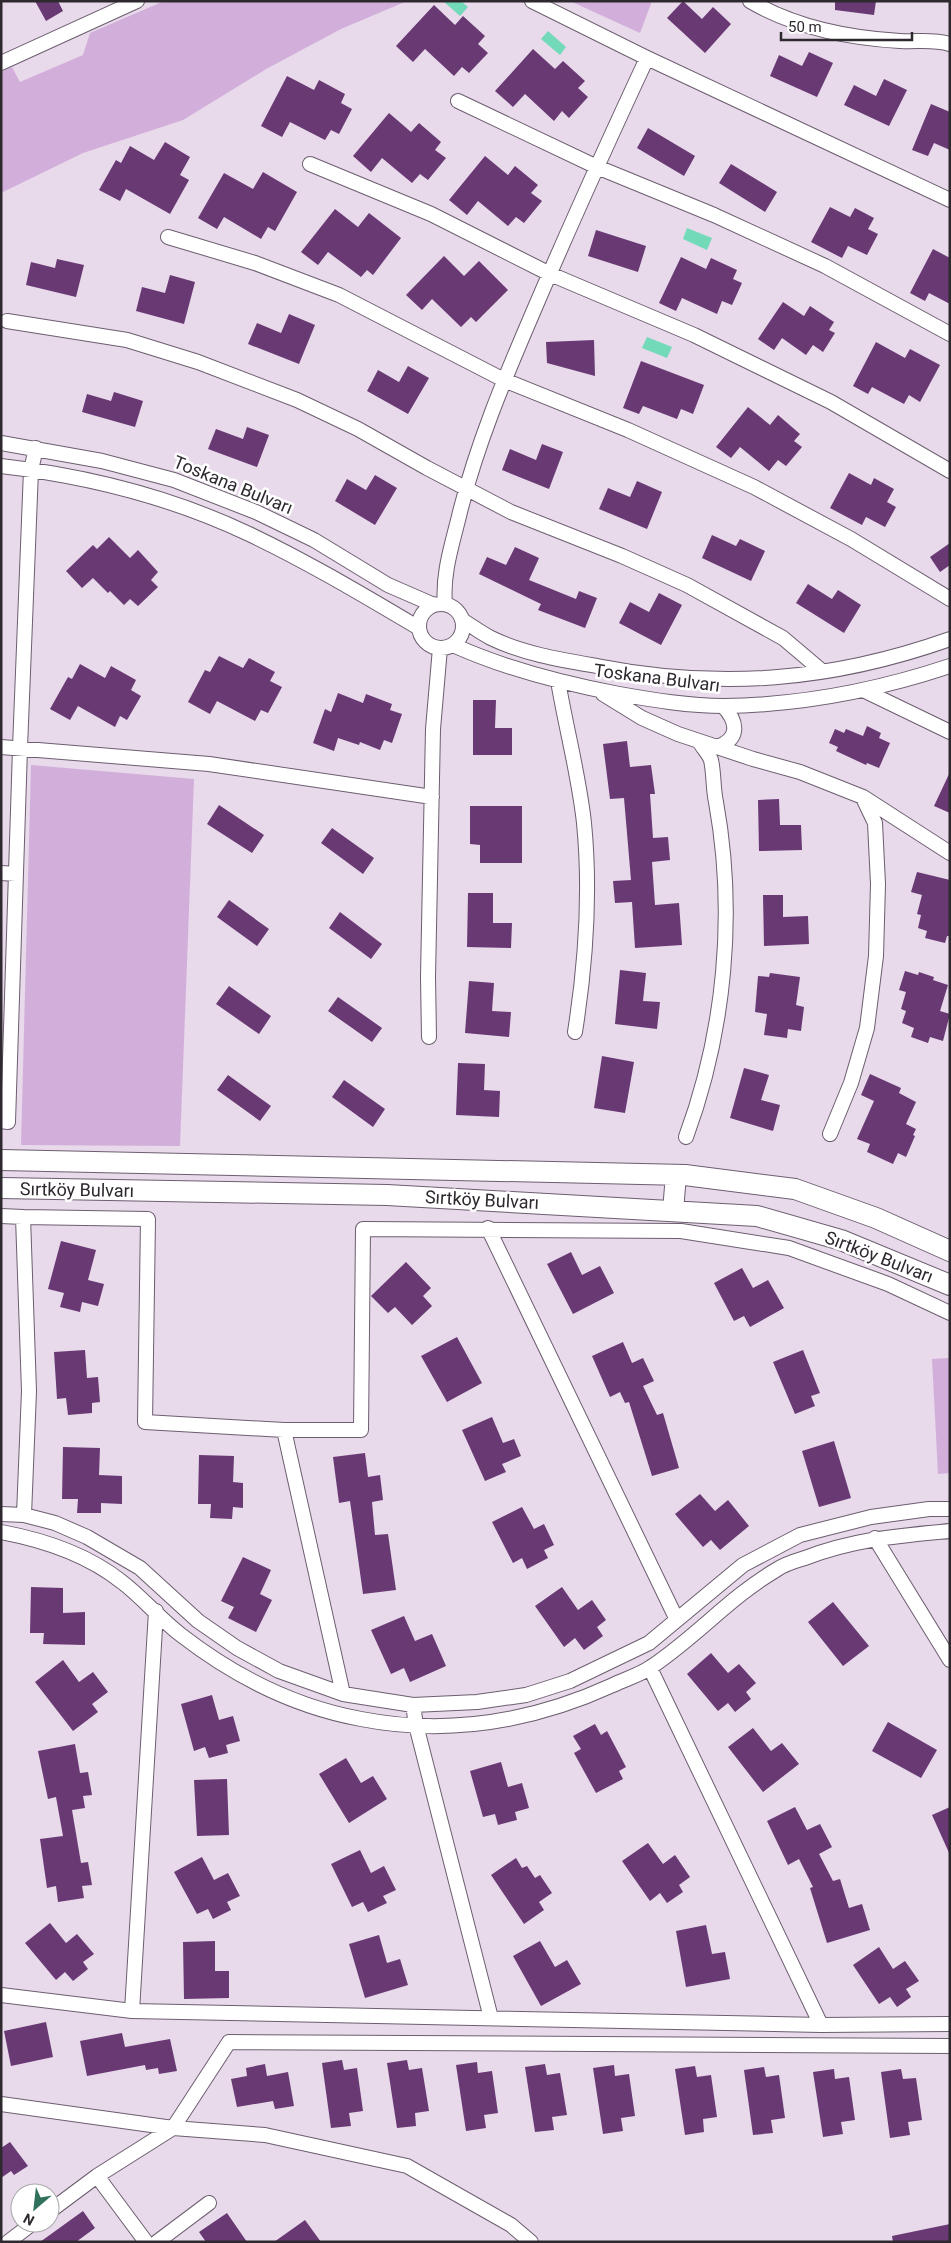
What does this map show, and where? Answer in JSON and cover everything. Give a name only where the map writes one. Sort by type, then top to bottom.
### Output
[{"type":"main road","name":"Sırtköy Bulvarı","points":[[1,1160],[676,1175],[795,1189],[876,1218],[950,1251]]},
{"type":"main road","points":[[261,1166],[261,1193]]},
{"type":"main road","points":[[673,1211],[676,1175]]},
{"type":"main road","name":"Sırtköy Bulvarı","points":[[1,1188],[387,1195],[757,1216],[841,1240],[950,1285]]},
{"type":"main road","points":[[906,1267],[921,1238]]},
{"type":"street","points":[[1,63],[137,1]]},
{"type":"street","points":[[532,1],[647,58],[950,200]]},
{"type":"street","points":[[750,1],[800,24],[848,36],[902,42],[947,42]]},
{"type":"street","points":[[419,628],[423,614],[440,605],[449,556],[466,489],[504,380],[647,58]]},
{"type":"street","points":[[458,100],[597,167],[714,214],[825,266],[950,334]]},
{"type":"street","points":[[310,164],[431,214],[550,274],[694,335],[763,368],[831,402],[950,471]]},
{"type":"street","points":[[168,237],[255,263],[339,295],[504,380],[628,430],[754,487],[851,539],[950,599]]},
{"type":"street","points":[[7,321],[127,340],[198,362],[297,400],[349,425],[511,512],[687,586],[783,638],[822,672]]},
{"type":"street","name":"Toskana Bulvarı","points":[[1,443],[36,448],[138,469],[174,480],[247,508],[314,540],[388,585],[454,609],[462,620],[492,638],[531,652],[643,675],[710,680],[775,678],[866,665],[950,639]]},
{"type":"street","points":[[1,1122],[8,1122],[7,998],[16,874],[31,470],[36,448]]},
{"type":"street","name":"Toskana Bulvarı","points":[[1,466],[105,484],[168,501],[248,534],[315,568],[419,628],[425,641],[558,681],[645,699],[724,706],[787,701],[863,690],[950,666]]},
{"type":"street","points":[[429,1037],[428,977],[433,729],[446,647],[462,634],[462,620]]},
{"type":"street","points":[[558,681],[582,812],[587,854],[588,935],[575,1032]]},
{"type":"street","points":[[596,689],[642,718],[699,741],[800,772],[863,797],[950,853]]},
{"type":"street","points":[[863,690],[950,732]]},
{"type":"street","points":[[717,747],[728,743],[733,734],[734,723],[724,706]]},
{"type":"street","points":[[686,1137],[700,1100],[712,1054],[720,998],[726,904],[724,858],[710,760],[699,741]]},
{"type":"street","points":[[1,747],[209,764],[432,797]]},
{"type":"street","points":[[830,1134],[851,1083],[867,1028],[876,956],[878,884],[875,823],[863,797]]},
{"type":"street","points":[[1,872],[16,874]]},
{"type":"street","points":[[1,1216],[148,1219],[145,1422],[284,1430],[361,1430],[364,1229],[488,1228],[681,1231],[790,1248],[888,1284],[950,1313]]},
{"type":"street","points":[[23,1217],[29,1391],[24,1515]]},
{"type":"street","points":[[488,1228],[677,1620]]},
{"type":"street","points":[[284,1430],[343,1694]]},
{"type":"street","points":[[1,1514],[24,1515],[55,1523],[87,1538],[140,1568],[198,1621],[237,1648],[278,1670],[343,1694],[413,1705],[477,1702],[526,1695],[570,1681],[649,1643],[743,1566],[800,1535],[871,1517],[929,1509],[950,1509]]},
{"type":"street","points":[[1,1532],[40,1540],[74,1554],[120,1580],[179,1634],[224,1665],[277,1694],[324,1711],[361,1720],[442,1727],[487,1723],[534,1714],[576,1702],[650,1668],[741,1594],[777,1568],[826,1550],[875,1538],[950,1531]]},
{"type":"street","points":[[875,1538],[950,1660]]},
{"type":"street","points":[[132,2012],[156,1611]]},
{"type":"street","points":[[650,1668],[821,2024]]},
{"type":"street","points":[[413,1705],[416,1725],[491,2018]]},
{"type":"street","points":[[1,1995],[132,2012],[821,2024],[950,2024]]},
{"type":"street","points":[[60,2204],[97,2176],[172,2128],[229,2042],[950,2046]]},
{"type":"street","points":[[1,2104],[172,2128],[265,2135],[407,2166],[511,2225],[530,2242]]},
{"type":"street","points":[[97,2176],[146,2242]]},
{"type":"street","points":[[157,2242],[209,2203]]},
{"type":"street","points":[[8,2242],[20,2233]]},
{"type":"shaded area","points":[[164,1],[407,1],[341,29],[268,68],[183,120],[83,153],[1,193],[1,72],[12,67],[20,82],[83,55],[90,33]]},
{"type":"shaded area","points":[[443,1],[461,1],[468,7],[460,16]]},
{"type":"shaded area","points":[[570,1],[652,1],[640,33]]},
{"type":"shaded area","points":[[548,31],[566,47],[560,55],[541,39]]},
{"type":"shaded area","points":[[687,228],[712,238],[707,250],[683,239]]},
{"type":"shaded area","points":[[647,337],[672,347],[667,358],[642,348]]},
{"type":"shaded area","points":[[31,765],[194,779],[180,1146],[21,1145]]},
{"type":"shaded area","points":[[950,1358],[950,1473],[938,1474],[932,1359]]},
{"type":"building","points":[[35,1],[58,1],[63,11],[46,21]]},
{"type":"building","points":[[683,1],[702,19],[713,7],[731,24],[705,53],[667,18]]},
{"type":"building","points":[[835,1],[876,1],[874,15],[835,10]]},
{"type":"building","points":[[434,5],[455,25],[463,16],[485,36],[478,44],[488,53],[469,73],[462,67],[454,76],[425,49],[413,62],[396,46]]},
{"type":"building","points":[[533,49],[555,69],[563,61],[585,81],[578,88],[588,97],[569,118],[562,111],[554,121],[525,94],[513,107],[495,91]]},
{"type":"building","points":[[809,52],[833,63],[817,97],[770,76],[779,55],[802,66]]},
{"type":"building","points":[[287,76],[314,90],[319,80],[345,94],[341,103],[352,109],[339,134],[331,130],[325,140],[290,122],[282,137],[261,126]]},
{"type":"building","points":[[884,79],[907,90],[889,126],[844,105],[854,85],[876,96]]},
{"type":"building","points":[[931,104],[950,112],[950,150],[934,143],[928,156],[912,150]]},
{"type":"building","points":[[389,113],[411,132],[419,123],[441,142],[435,150],[446,158],[428,180],[420,174],[412,183],[382,158],[371,172],[353,156]]},
{"type":"building","points":[[648,128],[695,156],[684,176],[637,148]]},
{"type":"building","points":[[165,142],[190,157],[180,175],[189,180],[170,214],[126,189],[120,201],[99,190],[116,160],[121,163],[130,146],[154,160]]},
{"type":"building","points":[[485,156],[508,175],[515,166],[538,185],[531,193],[542,201],[524,223],[516,217],[508,226],[478,201],[467,215],[449,200]]},
{"type":"building","points":[[731,164],[777,192],[765,212],[719,183]]},
{"type":"building","points":[[263,172],[297,192],[275,231],[268,227],[261,239],[224,217],[217,229],[198,218],[224,173],[253,189]]},
{"type":"building","points":[[830,207],[850,217],[855,208],[874,218],[868,229],[878,234],[867,255],[848,246],[842,258],[811,242]]},
{"type":"building","points":[[335,209],[358,227],[369,213],[401,238],[373,275],[367,270],[361,277],[328,252],[318,265],[301,252]]},
{"type":"building","points":[[596,230],[646,246],[638,272],[588,256]]},
{"type":"building","points":[[933,249],[950,258],[950,304],[929,293],[925,301],[910,293]]},
{"type":"building","points":[[444,256],[464,276],[479,261],[508,290],[476,322],[471,317],[461,327],[432,299],[422,310],[406,295]]},
{"type":"building","points":[[681,257],[706,269],[711,258],[737,270],[733,279],[742,283],[732,305],[722,301],[717,314],[682,298],[676,311],[659,303]]},
{"type":"building","points":[[57,259],[84,265],[76,297],[26,285],[31,262],[55,268]]},
{"type":"building","points":[[170,275],[195,282],[184,324],[136,311],[142,287],[165,293]]},
{"type":"building","points":[[783,302],[804,316],[810,306],[834,322],[829,330],[835,333],[823,352],[813,345],[806,355],[782,338],[774,350],[758,339]]},
{"type":"building","points":[[289,314],[315,325],[299,364],[248,344],[257,323],[281,333]]},
{"type":"building","points":[[594,340],[595,376],[547,363],[546,342]]},
{"type":"building","points":[[876,342],[905,358],[910,349],[940,365],[920,402],[909,395],[904,404],[872,387],[868,394],[853,386]]},
{"type":"building","points":[[641,361],[704,385],[693,414],[681,409],[677,419],[643,406],[639,414],[623,408]]},
{"type":"building","points":[[408,366],[429,378],[408,414],[367,391],[378,370],[399,382]]},
{"type":"building","points":[[114,392],[143,401],[135,427],[82,412],[87,394],[111,401]]},
{"type":"building","points":[[748,407],[770,425],[778,415],[800,434],[794,441],[802,447],[786,466],[778,460],[769,471],[740,447],[731,458],[716,447]]},
{"type":"building","points":[[247,427],[269,435],[257,467],[208,449],[216,429],[243,439]]},
{"type":"building","points":[[542,444],[563,452],[549,489],[502,470],[510,449],[536,460]]},
{"type":"building","points":[[849,473],[871,485],[874,478],[894,489],[887,502],[896,507],[885,527],[866,517],[862,525],[830,508]]},
{"type":"building","points":[[375,475],[397,488],[375,525],[335,501],[347,479],[366,490]]},
{"type":"building","points":[[637,481],[662,492],[647,529],[599,509],[608,488],[630,497]]},
{"type":"building","points":[[712,535],[736,546],[740,539],[765,551],[751,581],[702,558]]},
{"type":"building","points":[[109,537],[130,558],[138,550],[158,572],[151,580],[158,587],[138,606],[130,599],[124,605],[93,578],[82,588],[66,571],[93,545],[97,549]]},
{"type":"building","points":[[950,543],[950,565],[940,572],[930,557]]},
{"type":"building","points":[[515,547],[539,558],[529,580],[576,599],[579,591],[597,598],[585,628],[538,610],[541,604],[479,574],[487,557],[506,565]]},
{"type":"building","points":[[808,584],[832,599],[838,590],[861,605],[844,633],[796,603]]},
{"type":"building","points":[[659,593],[682,605],[661,645],[619,623],[630,602],[649,612]]},
{"type":"building","points":[[219,656],[243,668],[249,658],[275,672],[270,681],[282,687],[268,713],[261,710],[255,721],[217,701],[210,714],[188,702],[205,670],[210,672]]},
{"type":"building","points":[[80,664],[105,678],[111,666],[136,680],[131,690],[141,696],[127,720],[120,716],[115,727],[78,706],[70,720],[50,709],[68,677],[72,679]]},
{"type":"building","points":[[338,693],[363,703],[366,694],[392,704],[390,710],[402,714],[392,743],[384,740],[380,750],[360,742],[359,745],[338,738],[334,751],[313,743],[325,709],[331,712]]},
{"type":"building","points":[[473,700],[496,700],[495,728],[512,728],[512,755],[473,755]]},
{"type":"building","points":[[867,726],[881,733],[879,738],[890,743],[879,768],[867,763],[866,765],[836,751],[838,747],[829,743],[835,729],[844,733],[846,729],[863,736]]},
{"type":"building","points":[[627,741],[630,767],[651,765],[655,794],[650,794],[653,838],[668,837],[670,860],[652,862],[655,905],[679,903],[682,945],[635,948],[632,902],[615,903],[613,881],[631,880],[624,798],[610,799],[603,744]]},
{"type":"building","points":[[950,772],[950,813],[934,806]]},
{"type":"building","points":[[779,799],[780,825],[801,825],[802,850],[759,851],[758,800]]},
{"type":"building","points":[[219,805],[264,835],[252,853],[207,824]]},
{"type":"building","points":[[470,806],[522,806],[522,863],[480,863],[480,845],[470,844]]},
{"type":"building","points":[[332,828],[374,858],[363,874],[321,843]]},
{"type":"building","points":[[917,872],[950,880],[950,936],[947,936],[945,943],[925,938],[927,931],[918,928],[921,915],[917,914],[922,895],[911,892]]},
{"type":"building","points":[[468,893],[493,893],[493,923],[512,923],[511,948],[467,947]]},
{"type":"building","points":[[763,895],[783,895],[783,917],[808,916],[809,944],[764,946]]},
{"type":"building","points":[[229,900],[269,929],[257,946],[217,917]]},
{"type":"building","points":[[340,912],[382,944],[371,959],[329,928]]},
{"type":"building","points":[[620,970],[646,973],[643,1001],[660,1002],[657,1029],[615,1024]]},
{"type":"building","points":[[905,971],[918,975],[919,972],[934,977],[933,980],[948,985],[940,1011],[950,1014],[943,1041],[930,1037],[928,1043],[911,1037],[914,1028],[902,1023],[906,1011],[901,1009],[906,992],[899,990]]},
{"type":"building","points":[[770,973],[800,977],[796,1005],[804,1007],[801,1031],[788,1029],[787,1038],[764,1035],[767,1014],[755,1012],[758,976],[769,977]]},
{"type":"building","points":[[469,981],[494,983],[492,1011],[511,1012],[509,1037],[465,1033]]},
{"type":"building","points":[[229,986],[271,1016],[259,1034],[216,1004]]},
{"type":"building","points":[[338,997],[382,1028],[372,1042],[328,1011]]},
{"type":"building","points":[[602,1056],[634,1062],[625,1113],[594,1108]]},
{"type":"building","points":[[458,1063],[485,1064],[484,1090],[500,1091],[499,1117],[456,1115]]},
{"type":"building","points":[[744,1068],[769,1075],[761,1100],[780,1105],[773,1131],[730,1118]]},
{"type":"building","points":[[870,1074],[901,1088],[899,1093],[916,1102],[906,1124],[916,1129],[913,1135],[915,1136],[906,1157],[898,1153],[893,1164],[867,1152],[870,1144],[857,1139],[874,1101],[861,1095]]},
{"type":"building","points":[[228,1075],[271,1106],[260,1121],[217,1090]]},
{"type":"building","points":[[344,1080],[385,1109],[373,1127],[332,1097]]},
{"type":"building","points":[[61,1241],[96,1250],[88,1280],[104,1284],[98,1306],[82,1302],[80,1312],[60,1307],[64,1293],[48,1289]]},
{"type":"building","points":[[571,1252],[582,1275],[600,1266],[614,1293],[573,1314],[547,1264]]},
{"type":"building","points":[[406,1262],[431,1288],[423,1296],[432,1306],[412,1325],[395,1307],[388,1313],[371,1296]]},
{"type":"building","points":[[742,1268],[753,1288],[768,1280],[784,1308],[750,1327],[744,1316],[734,1321],[714,1283]]},
{"type":"building","points":[[457,1337],[482,1383],[447,1402],[421,1356]]},
{"type":"building","points":[[623,1342],[632,1363],[643,1358],[654,1381],[643,1386],[657,1415],[663,1413],[679,1468],[652,1476],[629,1402],[625,1403],[620,1392],[610,1397],[592,1356]]},
{"type":"building","points":[[85,1350],[87,1378],[98,1377],[100,1402],[92,1403],[92,1413],[68,1415],[66,1398],[57,1399],[54,1352]]},
{"type":"building","points":[[803,1350],[820,1393],[811,1396],[815,1406],[795,1414],[773,1362]]},
{"type":"building","points":[[492,1417],[503,1443],[514,1439],[521,1456],[502,1464],[506,1472],[485,1481],[462,1430]]},
{"type":"building","points":[[834,1441],[851,1498],[819,1507],[802,1451]]},
{"type":"building","points":[[63,1447],[100,1448],[99,1475],[122,1476],[122,1504],[101,1503],[101,1513],[77,1513],[78,1499],[62,1499]]},
{"type":"building","points":[[365,1453],[368,1477],[380,1475],[383,1500],[372,1502],[375,1535],[388,1534],[396,1590],[363,1594],[350,1501],[339,1503],[333,1457]]},
{"type":"building","points":[[199,1455],[234,1456],[233,1482],[243,1483],[243,1508],[233,1507],[232,1519],[210,1518],[211,1504],[198,1504]]},
{"type":"building","points":[[700,1494],[715,1511],[728,1500],[749,1526],[720,1550],[711,1540],[703,1547],[675,1514]]},
{"type":"building","points":[[522,1507],[534,1529],[544,1524],[554,1545],[544,1550],[548,1558],[527,1569],[522,1558],[513,1563],[492,1522]]},
{"type":"building","points":[[243,1557],[271,1570],[260,1594],[272,1600],[256,1632],[228,1618],[234,1607],[221,1601]]},
{"type":"building","points":[[31,1587],[63,1588],[63,1613],[85,1612],[85,1645],[43,1644],[44,1633],[30,1633]]},
{"type":"building","points":[[562,1587],[578,1610],[592,1600],[606,1620],[597,1627],[603,1636],[584,1650],[575,1638],[564,1647],[535,1606]]},
{"type":"building","points":[[833,1602],[869,1646],[843,1666],[808,1622]]},
{"type":"building","points":[[404,1616],[415,1641],[432,1634],[446,1666],[410,1682],[404,1668],[391,1674],[371,1630]]},
{"type":"building","points":[[711,1653],[728,1673],[739,1664],[756,1683],[746,1692],[751,1699],[735,1712],[728,1703],[718,1711],[687,1674]]},
{"type":"building","points":[[63,1660],[79,1682],[93,1672],[108,1692],[92,1704],[98,1712],[73,1731],[35,1682]]},
{"type":"building","points":[[212,1695],[219,1720],[233,1716],[240,1741],[226,1745],[228,1753],[209,1758],[205,1747],[194,1751],[181,1704]]},
{"type":"building","points":[[888,1722],[937,1750],[921,1778],[872,1751]]},
{"type":"building","points":[[595,1724],[601,1735],[607,1731],[626,1767],[619,1771],[623,1779],[596,1793],[574,1753],[581,1749],[573,1736]]},
{"type":"building","points":[[753,1728],[771,1751],[782,1743],[799,1764],[763,1792],[728,1747]]},
{"type":"building","points":[[75,1744],[80,1773],[88,1772],[92,1795],[83,1796],[85,1808],[72,1810],[81,1863],[88,1862],[92,1885],[82,1886],[84,1898],[58,1902],[56,1886],[47,1888],[40,1839],[63,1836],[56,1797],[48,1799],[38,1751]]},
{"type":"building","points":[[346,1758],[361,1783],[373,1776],[387,1799],[349,1823],[319,1774]]},
{"type":"building","points":[[501,1762],[508,1787],[522,1783],[529,1808],[515,1812],[517,1820],[498,1825],[495,1814],[483,1817],[470,1771]]},
{"type":"building","points":[[227,1779],[229,1835],[197,1836],[194,1780]]},
{"type":"building","points":[[795,1807],[807,1830],[820,1824],[832,1847],[819,1854],[833,1881],[840,1879],[849,1908],[862,1904],[870,1930],[827,1943],[810,1888],[813,1887],[799,1859],[788,1865],[767,1821]]},
{"type":"building","points":[[950,1807],[950,1855],[932,1815]]},
{"type":"building","points":[[648,1843],[663,1864],[675,1855],[690,1877],[679,1885],[683,1892],[667,1903],[660,1893],[650,1901],[622,1861]]},
{"type":"building","points":[[360,1850],[371,1873],[384,1866],[396,1890],[383,1896],[387,1903],[368,1912],[363,1902],[352,1907],[331,1864]]},
{"type":"building","points":[[202,1857],[214,1880],[228,1873],[240,1896],[227,1902],[231,1910],[213,1919],[208,1909],[197,1914],[174,1872]]},
{"type":"building","points":[[516,1858],[522,1868],[527,1866],[535,1878],[540,1875],[552,1893],[539,1902],[544,1910],[524,1924],[491,1875]]},
{"type":"building","points":[[50,1923],[66,1943],[77,1934],[94,1954],[83,1962],[88,1969],[73,1981],[65,1972],[56,1980],[25,1943]]},
{"type":"building","points":[[706,1925],[712,1954],[725,1952],[730,1979],[686,1987],[676,1931]]},
{"type":"building","points":[[379,1935],[387,1963],[400,1959],[408,1985],[365,1998],[349,1944]]},
{"type":"building","points":[[215,1941],[215,1971],[229,1971],[229,1998],[184,1999],[183,1942]]},
{"type":"building","points":[[540,1941],[555,1967],[567,1960],[581,1984],[541,2006],[513,1956]]},
{"type":"building","points":[[879,1947],[893,1969],[905,1961],[919,1981],[906,1989],[911,1997],[897,2007],[890,1997],[879,2004],[853,1965]]},
{"type":"building","points":[[46,2022],[53,2057],[11,2066],[4,2031]]},
{"type":"building","points":[[122,2033],[125,2047],[170,2039],[177,2071],[159,2074],[158,2068],[146,2070],[145,2065],[87,2076],[80,2041]]},
{"type":"building","points":[[342,2060],[344,2070],[357,2068],[363,2111],[349,2113],[351,2126],[331,2128],[322,2063]]},
{"type":"building","points":[[407,2060],[409,2070],[422,2068],[429,2111],[415,2113],[416,2126],[397,2128],[387,2063]]},
{"type":"building","points":[[477,2062],[478,2073],[492,2071],[498,2113],[484,2115],[486,2128],[466,2131],[456,2065]]},
{"type":"building","points":[[265,2064],[267,2076],[288,2072],[294,2106],[275,2109],[273,2101],[237,2107],[231,2079],[247,2076],[246,2068]]},
{"type":"building","points":[[545,2064],[547,2075],[560,2073],[567,2115],[552,2117],[554,2130],[535,2132],[525,2067]]},
{"type":"building","points":[[614,2065],[615,2076],[629,2074],[635,2116],[621,2118],[623,2131],[603,2134],[593,2068]]},
{"type":"building","points":[[695,2066],[697,2077],[711,2075],[717,2117],[703,2119],[704,2132],[685,2135],[675,2069]]},
{"type":"building","points":[[764,2067],[766,2077],[779,2075],[785,2118],[771,2120],[773,2133],[753,2135],[744,2070]]},
{"type":"building","points":[[834,2069],[835,2079],[849,2077],[855,2120],[841,2122],[843,2134],[823,2137],[813,2072]]},
{"type":"building","points":[[901,2069],[903,2079],[916,2078],[922,2120],[908,2122],[910,2135],[890,2138],[881,2072]]},
{"type":"building","points":[[10,2142],[28,2166],[14,2175],[11,2171],[1,2178],[1,2148]]},
{"type":"building","points":[[83,2211],[95,2228],[76,2242],[40,2242],[52,2233],[60,2233],[60,2228]]},
{"type":"building","points":[[227,2213],[247,2242],[206,2242],[199,2232]]},
{"type":"building","points":[[305,2220],[321,2242],[274,2242]]},
{"type":"building","points":[[950,2224],[950,2242],[893,2242],[892,2236]]}]
